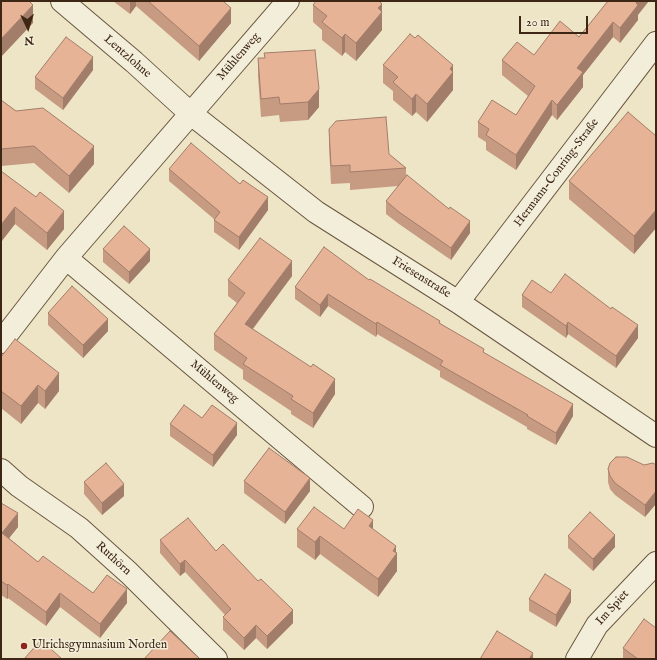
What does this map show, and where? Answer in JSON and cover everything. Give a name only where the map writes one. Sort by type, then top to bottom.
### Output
[{"type":"street","name":"Lentzlohne","points":[[62,1],[134,62],[190,113]]},
{"type":"street","name":"Mühlenweg","points":[[1,342],[66,258],[288,1]]},
{"type":"street","name":"Hermann-Conring-Straße","points":[[458,302],[656,43]]},
{"type":"street","name":"Friesenstraße","points":[[190,113],[316,212],[458,302],[656,436]]},
{"type":"street","name":"Mühlenweg","points":[[66,258],[362,507]]},
{"type":"street","name":"Ruthörn","points":[[1,470],[19,486],[79,528],[130,573],[216,659]]},
{"type":"street","name":"Im Spiet","points":[[583,657],[597,625],[656,563]]},
{"type":"building","points":[[1,1],[29,1],[33,5],[1,39]]},
{"type":"building","points":[[148,1],[223,1],[231,8],[199,46]]},
{"type":"building","points":[[316,1],[379,1],[382,4],[378,8],[382,12],[356,43],[345,34],[342,38],[322,22],[327,16],[313,5]]},
{"type":"building","points":[[608,1],[637,1],[636,3],[638,5],[620,28],[613,22],[577,68],[583,72],[557,105],[552,100],[516,155],[486,135],[489,129],[478,122],[492,100],[516,115],[535,86],[502,60],[517,42],[534,55],[560,21],[579,37]]},
{"type":"building","points":[[410,34],[415,38],[418,35],[453,65],[450,69],[453,72],[427,104],[416,94],[412,99],[393,82],[398,77],[383,65]]},
{"type":"building","points":[[66,37],[93,57],[63,98],[35,77]]},
{"type":"building","points":[[315,50],[319,89],[308,102],[280,104],[279,97],[261,99],[258,58],[265,58],[264,53]]},
{"type":"building","points":[[1,100],[16,111],[43,108],[94,146],[69,176],[34,146],[1,149]]},
{"type":"building","points":[[628,112],[656,136],[656,210],[634,236],[569,181]]},
{"type":"building","points":[[386,117],[389,154],[406,168],[350,172],[350,165],[331,166],[329,129],[336,121]]},
{"type":"building","points":[[191,143],[240,184],[243,180],[268,197],[239,237],[214,220],[220,212],[169,169]]},
{"type":"building","points":[[1,171],[36,197],[40,192],[64,211],[47,233],[15,207],[1,225]]},
{"type":"building","points":[[407,175],[449,209],[450,207],[470,221],[451,248],[399,212],[386,201]]},
{"type":"building","points":[[124,226],[150,249],[129,272],[103,249]]},
{"type":"building","points":[[260,238],[292,261],[245,324],[311,367],[313,364],[335,379],[313,413],[291,399],[293,396],[243,364],[247,358],[214,334],[245,293],[228,280]]},
{"type":"building","points":[[324,247],[369,280],[370,279],[440,321],[439,323],[484,349],[483,352],[573,404],[556,433],[527,416],[528,415],[440,365],[443,361],[377,322],[376,324],[328,294],[320,305],[295,287]]},
{"type":"building","points":[[565,274],[611,309],[612,307],[638,325],[616,356],[568,322],[566,326],[522,295],[532,280],[551,293]]},
{"type":"building","points":[[72,286],[108,319],[83,345],[48,313]]},
{"type":"building","points":[[15,339],[59,373],[45,391],[38,385],[21,406],[1,391],[1,357]]},
{"type":"building","points":[[184,405],[202,418],[212,405],[237,423],[213,455],[170,424]]},
{"type":"building","points":[[269,448],[310,478],[285,512],[244,481]]},
{"type":"building","points":[[616,457],[627,457],[644,465],[653,463],[656,465],[656,491],[645,505],[615,483],[610,476],[608,469],[610,463]]},
{"type":"building","points":[[106,463],[124,484],[102,503],[84,482]]},
{"type":"building","points":[[1,503],[18,513],[2,533],[38,562],[43,556],[93,593],[107,575],[127,589],[100,624],[60,593],[46,612],[8,584],[7,585],[1,581]]},
{"type":"building","points":[[314,507],[344,529],[358,509],[373,520],[369,526],[396,546],[393,551],[397,553],[378,579],[320,536],[315,542],[297,529]]},
{"type":"building","points":[[590,512],[615,535],[593,559],[568,536]]},
{"type":"building","points":[[188,518],[216,551],[223,544],[258,581],[261,579],[293,610],[267,636],[256,625],[244,638],[223,617],[231,609],[185,560],[180,564],[160,540]]},
{"type":"building","points":[[545,574],[571,590],[556,615],[529,599]]},
{"type":"building","points":[[644,619],[656,628],[656,659],[638,659],[623,648]]},
{"type":"building","points":[[170,631],[200,659],[144,659]]},
{"type":"building","points":[[497,631],[533,653],[529,659],[480,659]]},
{"type":"building","points":[[41,640],[62,659],[24,659]]},
{"type":"place","name":"Ulrichsgymnasium Norden","points":[[24,646]]}]
